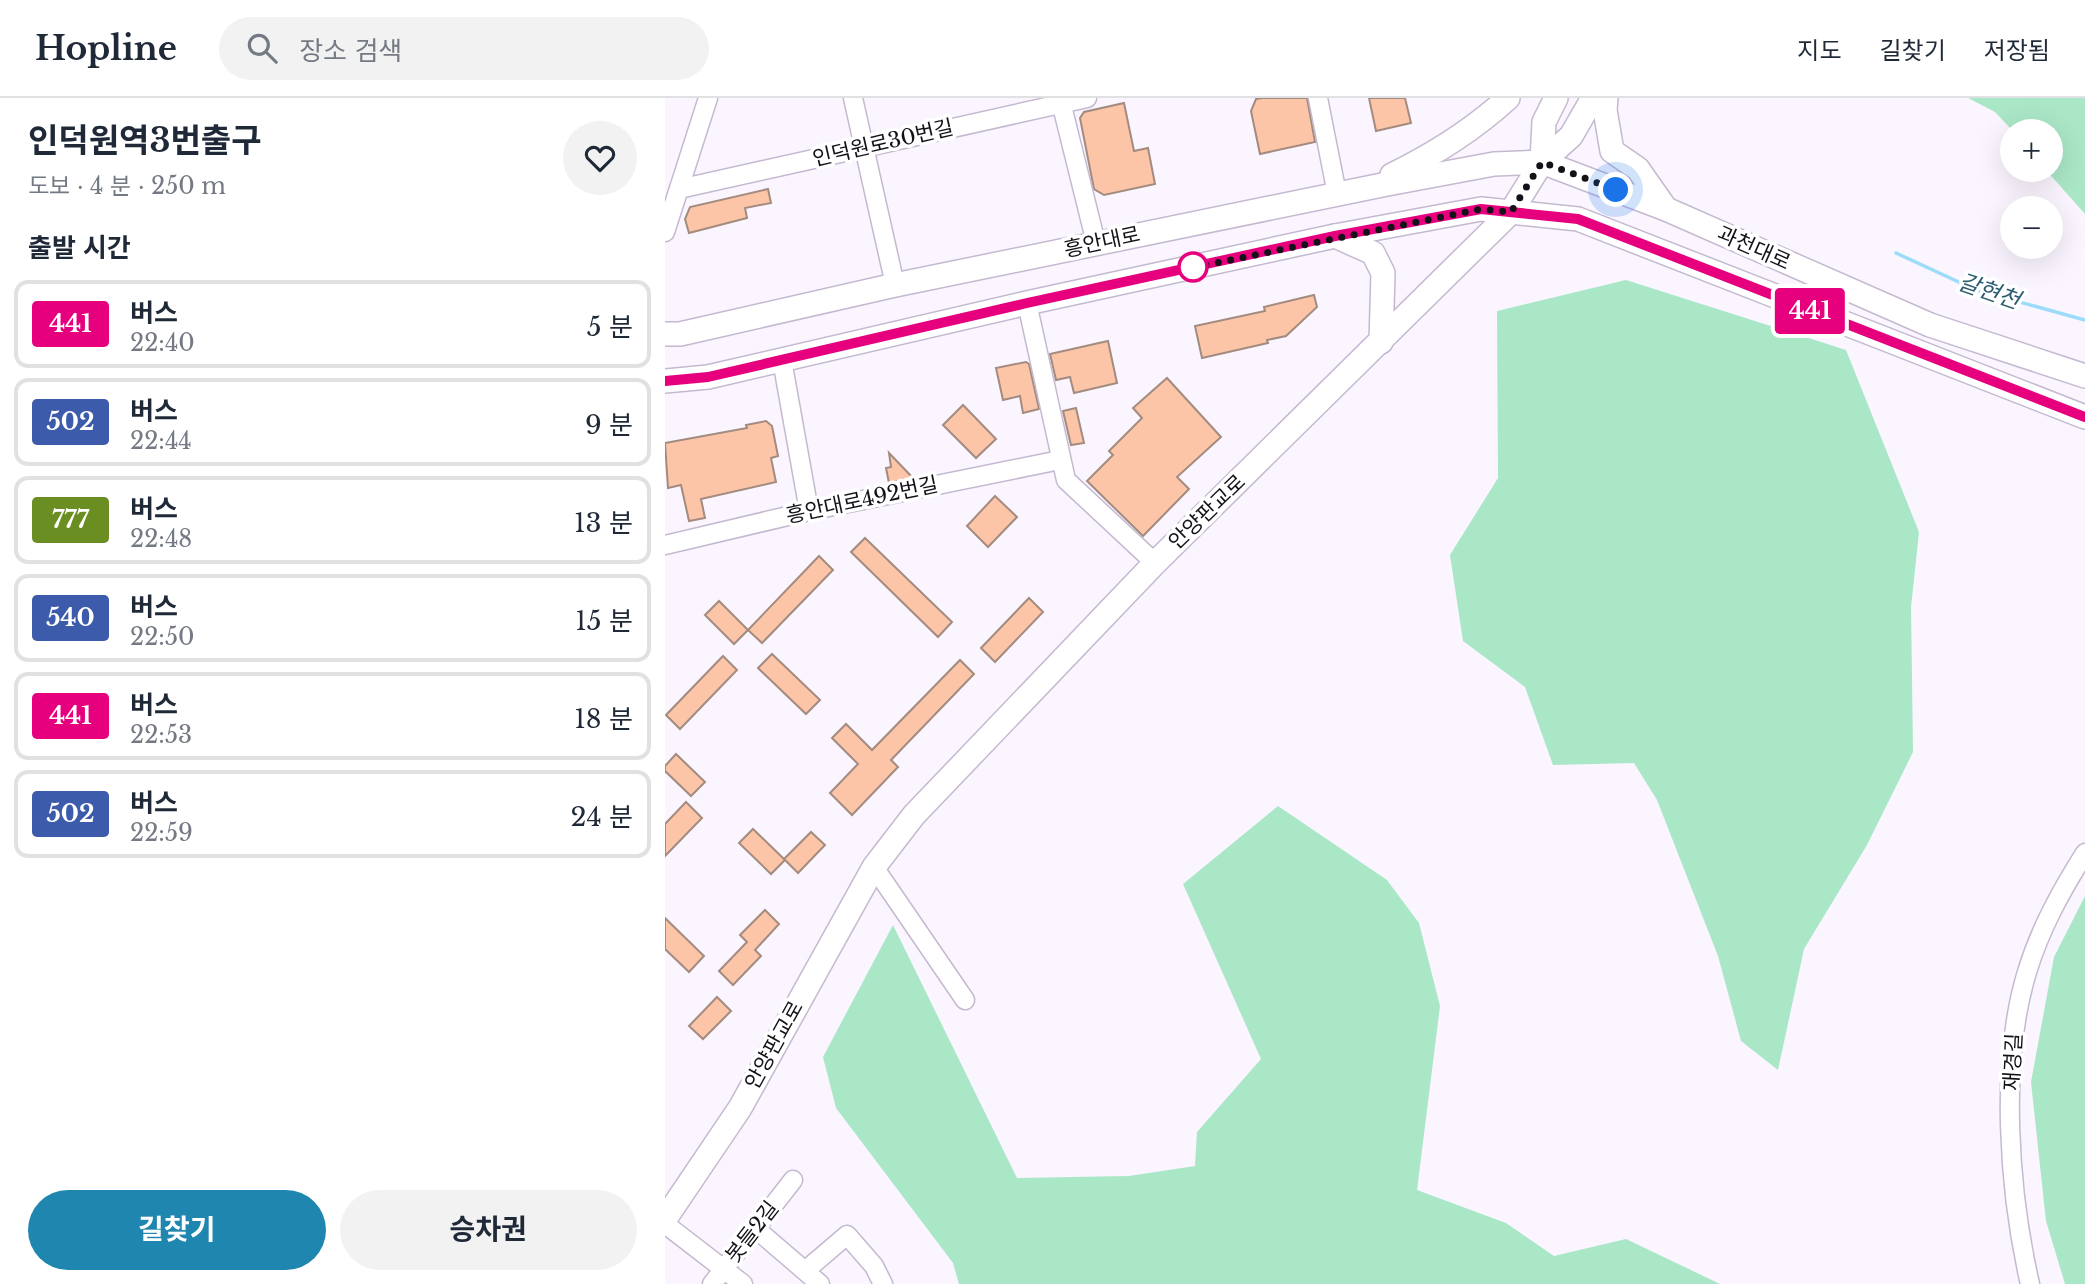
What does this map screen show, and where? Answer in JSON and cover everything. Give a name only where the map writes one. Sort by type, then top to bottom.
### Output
[{"type":"main road","points":[[1542,162],[1544,122],[1556,98]]},
{"type":"main road","points":[[1542,162],[1571,136],[1593,98]]},
{"type":"main road","points":[[1607,98],[1605,110],[1612,151],[1637,169],[1666,209]]},
{"type":"main road","points":[[1366,188],[1444,149],[1500,100]]},
{"type":"main road","name":"흥안대로","points":[[665,334],[680,334],[895,285],[1366,188],[1494,164],[1542,162]]},
{"type":"main road","name":"과천대로","points":[[1542,162],[1666,209],[1930,326],[2085,376]]},
{"type":"main road","name":"안양판교로","points":[[665,1219],[740,1108],[874,867],[914,815],[969,755],[1100,625],[1155,563],[1511,212],[1542,162]]},
{"type":"main road","name":"흥안대로","points":[[665,381],[708,377],[1027,303],[1335,236],[1481,209],[1511,212]]},
{"type":"main road","name":"과천대로","points":[[1511,212],[1578,219],[2085,417]]},
{"type":"main road","points":[[1335,236],[1373,253],[1383,273],[1381,342]]},
{"type":"street","points":[[665,232],[708,98]]},
{"type":"street","points":[[853,98],[895,285]]},
{"type":"street","name":"인덕원로30번길","points":[[679,189],[1061,101],[1087,98]]},
{"type":"street","points":[[1318,98],[1337,194]]},
{"type":"street","points":[[1061,101],[1095,243]]},
{"type":"street","points":[[1027,303],[1066,480],[1155,563]]},
{"type":"street","points":[[782,360],[809,510]]},
{"type":"street","name":"흥안대로492번길","points":[[665,545],[809,510],[1061,460]]},
{"type":"street","name":"재경길","points":[[2030,1284],[2016,1207],[2010,1092],[2015,1023],[2027,972],[2055,901],[2085,853]]},
{"type":"street","points":[[874,867],[965,1000]]},
{"type":"street","name":"봇들2길","points":[[712,1284],[793,1180]]},
{"type":"street","points":[[665,1224],[743,1284]]},
{"type":"street","points":[[755,1228],[820,1284]]},
{"type":"street","points":[[806,1270],[847,1235],[874,1266],[883,1284]]},
{"type":"green space","points":[[1968,98],[2085,98],[2085,214],[2057,182],[2063,182],[2063,119],[2002,119],[1995,112]]},
{"type":"green space","points":[[1626,280],[1846,350],[1919,532],[1911,607],[1913,752],[1867,845],[1804,949],[1778,1070],[1741,1041],[1718,956],[1657,800],[1634,763],[1553,765],[1525,687],[1463,641],[1450,555],[1498,478],[1497,311]]},
{"type":"green space","points":[[1278,806],[1387,880],[1419,923],[1440,1006],[1417,1190],[1506,1223],[1554,1256],[1626,1239],[1720,1284],[959,1284],[953,1263],[836,1108],[823,1057],[893,925],[1017,1178],[1129,1176],[1195,1166],[1197,1132],[1261,1059],[1183,884]]},
{"type":"green space","points":[[2085,896],[2085,1284],[2065,1284],[2046,1221],[2031,1082],[2054,957]]},
{"type":"building","points":[[1307,98],[1315,142],[1260,154],[1251,111],[1256,99]]},
{"type":"building","points":[[1369,98],[1405,98],[1411,123],[1376,131]]},
{"type":"building","points":[[1124,103],[1134,151],[1148,148],[1155,184],[1104,195],[1094,189],[1080,118],[1084,112]]},
{"type":"building","points":[[768,189],[771,203],[745,208],[747,218],[689,233],[685,219],[690,207]]},
{"type":"building","points":[[1314,295],[1317,307],[1286,336],[1267,340],[1268,343],[1202,358],[1195,326],[1265,311],[1264,307]]},
{"type":"building","points":[[1108,341],[1117,383],[1074,393],[1070,377],[1056,380],[1050,354]]},
{"type":"building","points":[[1026,362],[1029,364],[1039,409],[1023,413],[1020,396],[1003,400],[996,368]]},
{"type":"building","points":[[1167,378],[1221,437],[1177,477],[1189,489],[1143,536],[1087,481],[1113,455],[1109,451],[1142,418],[1133,408]]},
{"type":"building","points":[[963,405],[996,439],[976,458],[943,425]]},
{"type":"building","points":[[1076,408],[1084,443],[1071,445],[1063,411]]},
{"type":"building","points":[[766,421],[772,426],[778,456],[771,458],[776,482],[701,499],[705,518],[689,521],[681,485],[668,488],[665,443],[747,428],[746,425]]},
{"type":"building","points":[[889,453],[913,478],[889,483],[886,468],[891,467]]},
{"type":"building","points":[[995,496],[1017,517],[988,547],[967,526]]},
{"type":"building","points":[[865,538],[952,622],[938,637],[851,552]]},
{"type":"building","points":[[819,556],[833,570],[762,643],[748,630]]},
{"type":"building","points":[[1029,598],[1043,612],[995,662],[981,648]]},
{"type":"building","points":[[719,601],[748,630],[734,644],[705,615]]},
{"type":"building","points":[[772,654],[820,700],[806,714],[758,668]]},
{"type":"building","points":[[723,656],[737,670],[680,729],[666,715]]},
{"type":"building","points":[[960,660],[974,674],[891,760],[898,767],[852,815],[830,793],[858,764],[832,738],[846,724],[872,750]]},
{"type":"building","points":[[676,754],[705,782],[691,796],[665,771],[665,766]]},
{"type":"building","points":[[686,802],[702,818],[665,856],[665,824]]},
{"type":"building","points":[[753,829],[784,859],[811,832],[825,845],[798,873],[785,860],[771,874],[739,843]]},
{"type":"building","points":[[765,910],[779,924],[755,950],[761,956],[733,985],[719,971],[747,942],[740,935]]},
{"type":"building","points":[[665,918],[704,956],[689,972],[665,949]]},
{"type":"building","points":[[717,997],[731,1011],[703,1039],[689,1026]]},
{"type":"waterway","name":"갈현천","points":[[1896,253],[1976,290],[2085,320]]},
{"type":"bus line","name":"441","points":[[665,381],[708,377],[1027,303],[1335,236],[1481,209],[1578,219],[2085,417]]},
{"type":"route","points":[[1193,267],[1181,270],[1419,219],[1481,209],[1511,212],[1542,162],[1616,190]]}]
